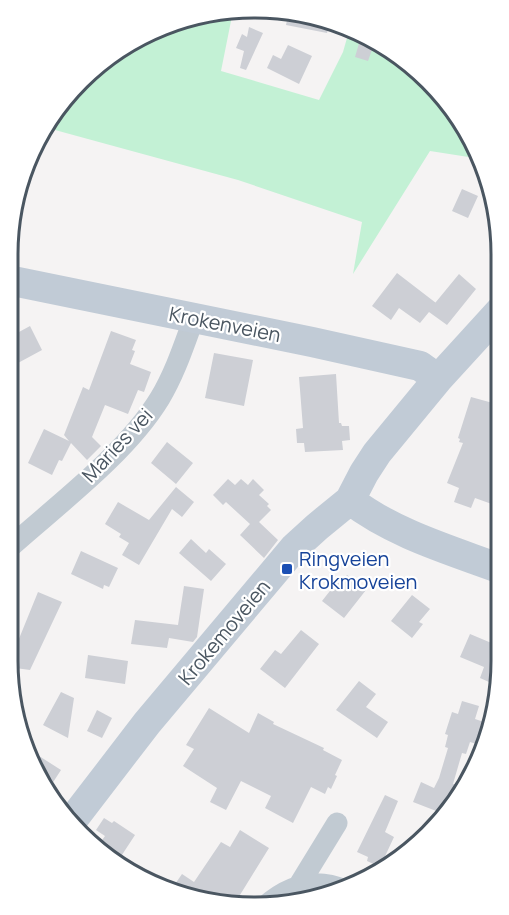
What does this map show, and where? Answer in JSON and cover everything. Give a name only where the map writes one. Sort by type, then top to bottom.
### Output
[{"type":"main road","name":"Krokenveien","points":[[18,282],[420,366],[438,379]]},
{"type":"main road","name":"Krokemoveien","points":[[76,815],[147,723],[295,547],[350,500],[376,453],[438,379],[491,321]]},
{"type":"main road","points":[[350,500],[366,512],[396,528],[491,565]]},
{"type":"street","name":"Maries vei","points":[[18,540],[115,453],[144,420],[160,398],[176,366],[194,318]]},
{"type":"street","points":[[298,885],[337,823]]},
{"type":"street","points":[[280,895],[298,885],[311,882],[330,884]]},
{"type":"green space","points":[[231,20],[221,71],[319,100],[343,52],[347,37],[386,58],[422,87],[451,123],[470,157],[430,151],[353,274],[362,222],[238,180],[54,130],[87,87],[123,58],[150,42],[178,31]]},
{"type":"building","points":[[287,20],[328,30],[327,33],[286,25]]},
{"type":"building","points":[[249,27],[263,33],[246,70],[240,68],[244,51],[236,48],[242,34],[247,37]]},
{"type":"building","points":[[359,42],[372,49],[368,61],[355,57]]},
{"type":"building","points":[[288,45],[312,56],[299,84],[267,68],[273,55],[281,59]]},
{"type":"building","points":[[462,189],[478,196],[468,218],[452,211]]},
{"type":"building","points":[[397,273],[435,303],[459,274],[476,289],[447,325],[429,312],[420,323],[399,308],[391,320],[372,306]]},
{"type":"building","points":[[30,326],[42,350],[18,363],[18,331]]},
{"type":"building","points":[[111,331],[136,340],[130,364],[151,372],[144,392],[138,390],[128,414],[105,405],[92,437],[101,446],[87,460],[71,443],[52,475],[28,463],[44,429],[69,441],[64,435],[83,387],[89,390]]},
{"type":"building","points":[[214,353],[253,360],[244,406],[205,398]]},
{"type":"building","points":[[336,374],[339,423],[342,426],[349,426],[350,440],[342,441],[343,450],[305,452],[304,443],[297,443],[296,429],[303,428],[299,377]]},
{"type":"building","points":[[471,397],[491,403],[491,504],[475,498],[471,508],[454,502],[459,488],[447,483],[463,443],[459,442],[458,438]]},
{"type":"building","points":[[167,442],[193,463],[176,484],[151,463]]},
{"type":"building","points":[[228,479],[235,485],[241,479],[248,485],[253,479],[264,490],[259,495],[269,504],[267,506],[271,510],[259,522],[278,540],[264,558],[240,535],[250,524],[226,502],[223,505],[213,495]]},
{"type":"building","points":[[176,487],[194,502],[182,517],[172,509],[139,565],[122,555],[129,543],[119,537],[121,534],[105,524],[118,502],[149,520]]},
{"type":"building","points":[[191,539],[206,553],[209,549],[226,564],[211,581],[179,553]]},
{"type":"building","points":[[81,551],[118,568],[109,587],[104,585],[103,589],[71,574]]},
{"type":"building","points":[[347,575],[366,590],[344,618],[322,601],[337,582],[340,584]]},
{"type":"building","points":[[184,586],[204,589],[197,637],[193,642],[169,638],[167,648],[131,644],[135,620],[178,625]]},
{"type":"building","points":[[38,592],[62,602],[30,670],[19,668],[18,641]]},
{"type":"building","points":[[412,595],[430,609],[419,622],[423,624],[412,638],[391,621]]},
{"type":"building","points":[[301,630],[319,644],[285,688],[260,669],[275,650],[281,654]]},
{"type":"building","points":[[470,634],[491,643],[490,682],[480,678],[484,667],[460,657]]},
{"type":"building","points":[[88,655],[128,661],[125,684],[85,678]]},
{"type":"building","points":[[359,681],[376,694],[366,707],[388,722],[377,738],[336,710]]},
{"type":"building","points":[[61,692],[74,698],[68,738],[43,725]]},
{"type":"building","points":[[462,701],[479,706],[475,719],[483,722],[476,744],[470,742],[466,754],[462,753],[453,784],[456,785],[436,811],[413,802],[421,782],[434,788],[448,748],[445,747],[448,735],[445,734],[452,712],[458,714]]},
{"type":"building","points":[[209,708],[249,733],[258,713],[274,722],[273,724],[324,748],[323,750],[342,760],[331,789],[328,787],[325,794],[311,787],[293,823],[265,808],[271,796],[241,781],[226,810],[210,802],[217,788],[183,766],[194,749],[186,745]]},
{"type":"building","points":[[97,710],[112,718],[102,738],[87,731]]},
{"type":"building","points":[[38,755],[61,770],[53,783]]},
{"type":"building","points":[[385,795],[398,801],[385,832],[394,837],[384,858],[374,864],[367,861],[368,857],[357,852]]},
{"type":"building","points":[[104,818],[112,823],[114,821],[135,835],[121,856],[102,840],[105,836],[96,830]]},
{"type":"building","points":[[240,830],[269,848],[239,896],[193,889],[176,883],[182,874],[194,882],[221,842],[230,847]]},
{"type":"place","name":"Ringveien Krokmoveien","points":[[287,569]]}]
